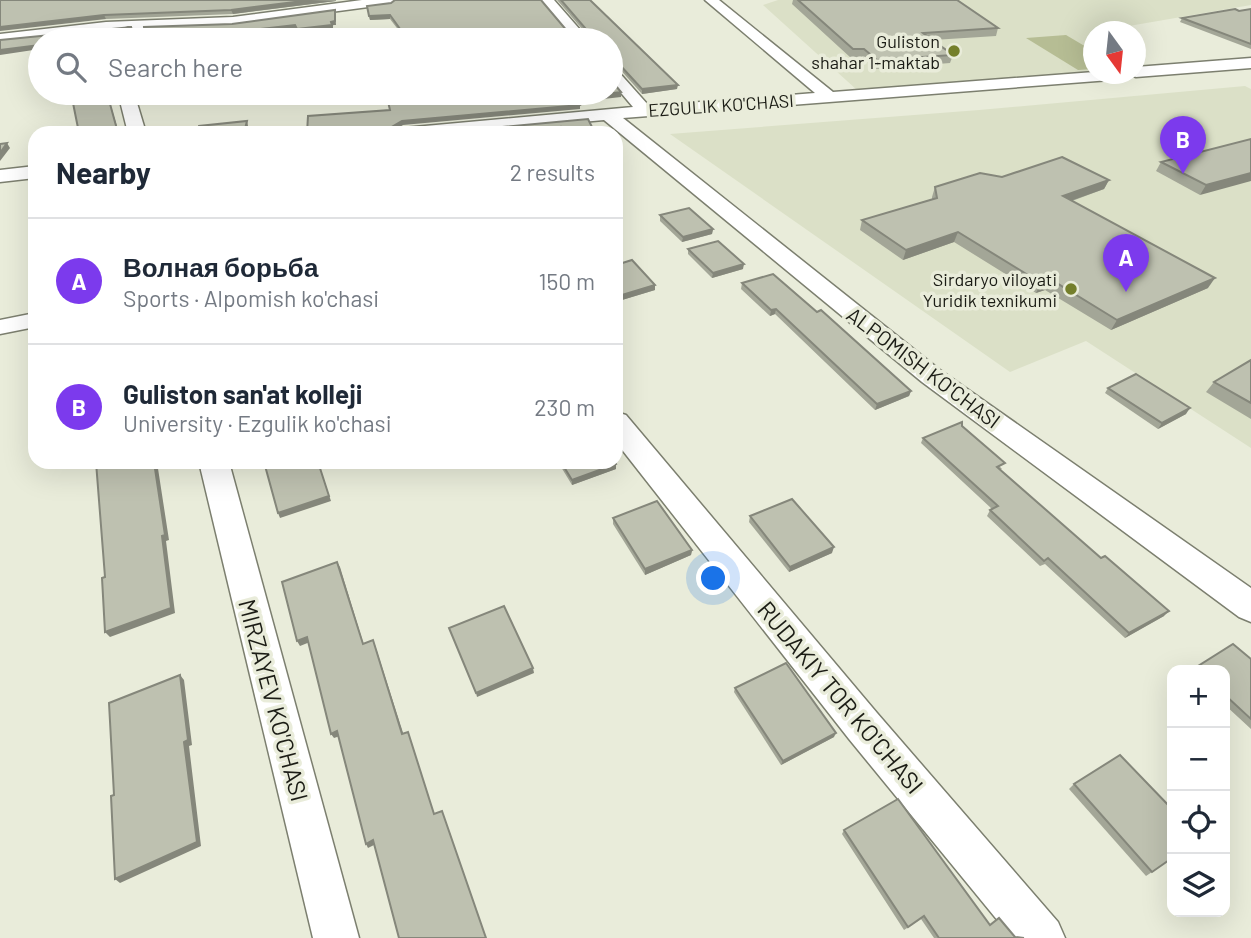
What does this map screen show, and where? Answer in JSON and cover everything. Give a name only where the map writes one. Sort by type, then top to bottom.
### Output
[{"type":"street","points":[[55,28],[104,19],[233,22],[391,0]]},
{"type":"street","points":[[547,0],[572,28]]},
{"type":"street","name":"EZGULIK KO'CHASI","points":[[712,0],[830,97]]},
{"type":"street","points":[[104,19],[107,28]]},
{"type":"street","points":[[0,38],[28,33]]},
{"type":"street","points":[[1146,71],[1251,63]]},
{"type":"street","name":"EZGULIK KO'CHASI","points":[[478,126],[1083,77]]},
{"type":"street","points":[[623,86],[645,111]]},
{"type":"street","points":[[129,105],[135,126]]},
{"type":"street","name":"ALPOMISH KO'CHASI","points":[[607,114],[622,126]]},
{"type":"street","name":"ALPOMISH KO'CHASI","points":[[623,127],[931,376],[1251,607]]},
{"type":"street","points":[[0,176],[28,173]]},
{"type":"street","points":[[0,327],[28,321]]},
{"type":"street","name":"RUDAKIY TOR KO'CHASI","points":[[623,431],[863,726],[1042,938]]},
{"type":"street","name":"MIRZAYEV KO'CHASI","points":[[215,469],[336,938]]},
{"type":"shaded area","name":"Guliston shahar 1-maktab","points":[[778,0],[1251,0],[1251,5],[1146,23],[1083,21],[1083,72],[857,90],[763,5]]},
{"type":"shaded area","name":"Sirdaryo viloyati Yuridik texnikumi","points":[[1245,86],[1251,89],[1251,448],[1086,341],[1010,372],[670,134],[979,110]]},
{"type":"green space","points":[[1066,35],[1083,45],[1083,70],[1078,70],[1026,38]]},
{"type":"building","points":[[0,0],[311,0],[231,10],[104,15],[0,27]]},
{"type":"building","points":[[395,0],[541,0],[565,28],[399,28],[390,15],[369,16],[367,6]]},
{"type":"building","points":[[561,0],[590,0],[619,28],[585,28]]},
{"type":"building","points":[[798,0],[957,0],[998,28],[923,33],[953,55],[877,60],[864,49],[853,49]]},
{"type":"building","points":[[1251,9],[1251,44],[1182,18]]},
{"type":"building","points":[[335,10],[335,21],[331,22],[332,25],[306,28],[296,28],[295,25],[269,28],[144,27],[232,24]]},
{"type":"building","points":[[623,32],[678,85],[642,89],[623,68]]},
{"type":"building","points":[[28,37],[28,46],[0,50],[0,40]]},
{"type":"building","points":[[73,105],[110,105],[116,126],[78,126]]},
{"type":"building","points":[[389,105],[580,105],[402,121],[393,126],[307,126],[308,116],[390,110]]},
{"type":"building","points":[[588,119],[592,126],[513,126]]},
{"type":"building","points":[[247,121],[246,126],[199,126]]},
{"type":"building","points":[[1251,139],[1251,173],[1206,185],[1161,162]]},
{"type":"building","points":[[7,143],[0,153],[0,144]]},
{"type":"building","points":[[1062,157],[1109,180],[1063,196],[1215,278],[1117,320],[1050,279],[1041,283],[958,232],[906,250],[862,220],[937,198],[935,187],[980,173],[1002,177]]},
{"type":"building","points":[[689,208],[713,229],[683,237],[660,215]]},
{"type":"building","points":[[718,241],[744,264],[713,273],[688,249]]},
{"type":"building","points":[[632,260],[655,285],[623,295],[623,263]]},
{"type":"building","points":[[773,274],[817,312],[821,310],[911,391],[877,404],[776,309],[771,310],[742,283]]},
{"type":"building","points":[[1251,360],[1251,403],[1214,382]]},
{"type":"building","points":[[1136,374],[1190,408],[1162,423],[1108,388]]},
{"type":"building","points":[[962,422],[962,426],[1005,463],[997,467],[1101,558],[1105,556],[1169,611],[1129,633],[1048,558],[1044,561],[990,510],[998,506],[923,438]]},
{"type":"building","points":[[97,469],[155,469],[165,535],[162,536],[171,608],[105,632],[102,578],[105,577]]},
{"type":"building","points":[[266,469],[320,469],[329,496],[278,513]]},
{"type":"building","points":[[565,469],[602,469],[572,480]]},
{"type":"building","points":[[792,499],[834,547],[790,567],[750,516]]},
{"type":"building","points":[[657,501],[692,550],[645,569],[613,518]]},
{"type":"building","points":[[337,562],[363,644],[373,640],[402,734],[408,732],[434,814],[442,811],[486,938],[399,938],[373,840],[366,844],[337,731],[331,734],[307,637],[297,641],[282,582]]},
{"type":"building","points":[[504,606],[533,668],[476,693],[449,628]]},
{"type":"building","points":[[1233,644],[1251,659],[1251,719],[1230,700],[1230,665],[1200,665]]},
{"type":"building","points":[[786,663],[836,733],[783,761],[735,688]]},
{"type":"building","points":[[180,675],[188,740],[184,742],[197,842],[115,879],[109,703]]},
{"type":"building","points":[[1120,755],[1167,804],[1167,862],[1152,872],[1074,784]]},
{"type":"building","points":[[898,799],[990,925],[999,918],[1015,937],[1024,938],[939,938],[924,916],[908,927],[844,830]]},
{"type":"place","name":"Guliston shahar 1-maktab","points":[[954,51]]},
{"type":"place","name":"Guliston san'at kolleji","points":[[1183,174]]},
{"type":"place","name":"Sirdaryo viloyati Yuridik texnikumi","points":[[1071,289]]},
{"type":"place","name":"Волная борьба","points":[[1126,292]]}]
